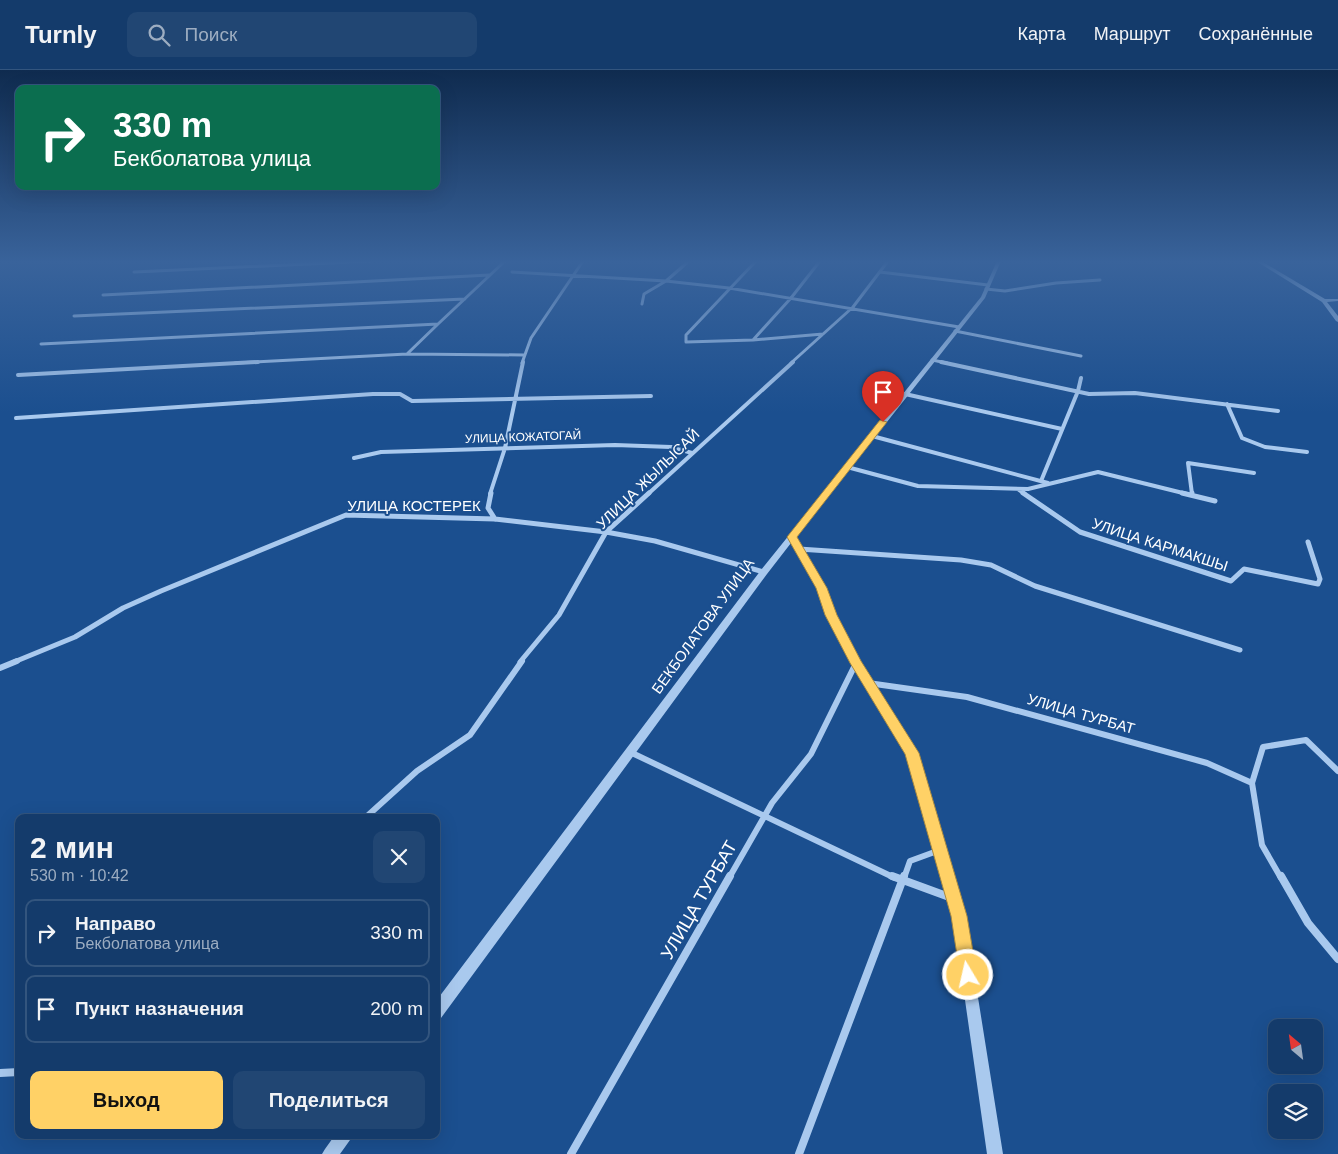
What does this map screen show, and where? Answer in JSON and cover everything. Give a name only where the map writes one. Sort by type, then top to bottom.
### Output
[{"type":"street","points":[[74,316],[176,312]]},
{"type":"street","points":[[407,354],[452,312]]},
{"type":"street","points":[[495,519],[488,508],[492,485],[505,448],[513,400],[524,356],[531,338],[549,312]]},
{"type":"street","points":[[707,312],[686,335],[686,342],[753,340],[824,334]]},
{"type":"street","points":[[753,340],[779,312]]},
{"type":"street","name":"УЛИЦА ЖЫЛЫСАЙ","points":[[369,814],[417,771],[470,735],[514,670],[559,615],[606,532],[848,312]]},
{"type":"street","points":[[875,312],[1081,356]]},
{"type":"street","name":"БЕКБОЛАТОВА УЛИЦА","points":[[440,1008],[632,753],[764,572],[969,312]]},
{"type":"street","points":[[41,344],[438,324]]},
{"type":"street","points":[[18,375],[407,354],[524,356]]},
{"type":"street","points":[[932,360],[1089,394],[1135,392],[1278,411]]},
{"type":"street","points":[[1041,482],[1078,391],[1081,378]]},
{"type":"street","points":[[16,418],[374,394],[400,394],[412,401],[651,396]]},
{"type":"street","points":[[906,394],[1062,429]]},
{"type":"street","points":[[1227,404],[1242,438],[1265,447],[1307,452]]},
{"type":"street","points":[[872,436],[1049,484]]},
{"type":"street","name":"УЛИЦА КОЖАТОГАЙ","points":[[354,458],[381,452],[615,445],[671,447],[692,453]]},
{"type":"street","points":[[1192,495],[1188,463],[1254,474]]},
{"type":"street","points":[[848,467],[918,486],[1018,488],[1049,484],[1098,472],[1215,501]]},
{"type":"street","name":"УЛИЦА КАРМАКШЫ","points":[[1018,488],[1057,518],[1080,532],[1231,581],[1244,569],[1318,584],[1320,579],[1308,542]]},
{"type":"street","name":"УЛИЦА КОСТЕРЕК","points":[[0,668],[75,637],[123,608],[161,591],[346,515],[495,519],[606,532],[655,541],[764,572]]},
{"type":"street","points":[[792,537],[822,588],[831,615],[856,663],[912,753],[959,916],[995,1154]]},
{"type":"street","points":[[799,549],[961,560],[991,565],[1035,586],[1240,650]]},
{"type":"street","name":"УЛИЦА ТУРБАТ","points":[[570,1154],[764,817],[811,754],[856,663]]},
{"type":"street","name":"УЛИЦА ТУРБАТ","points":[[868,682],[967,696],[1207,763],[1252,783]]},
{"type":"street","points":[[1338,771],[1306,740],[1263,747],[1252,783],[1262,845],[1308,923],[1338,958]]},
{"type":"street","points":[[632,753],[902,881],[954,899]]},
{"type":"street","points":[[799,1154],[910,861],[940,850]]},
{"type":"street","points":[[0,1073],[15,1072]]},
{"type":"street","points":[[330,1154],[342,1139]]},
{"type":"route","points":[[883,422],[792,537],[822,588],[831,615],[856,663],[912,753],[959,916],[968,975]]}]
